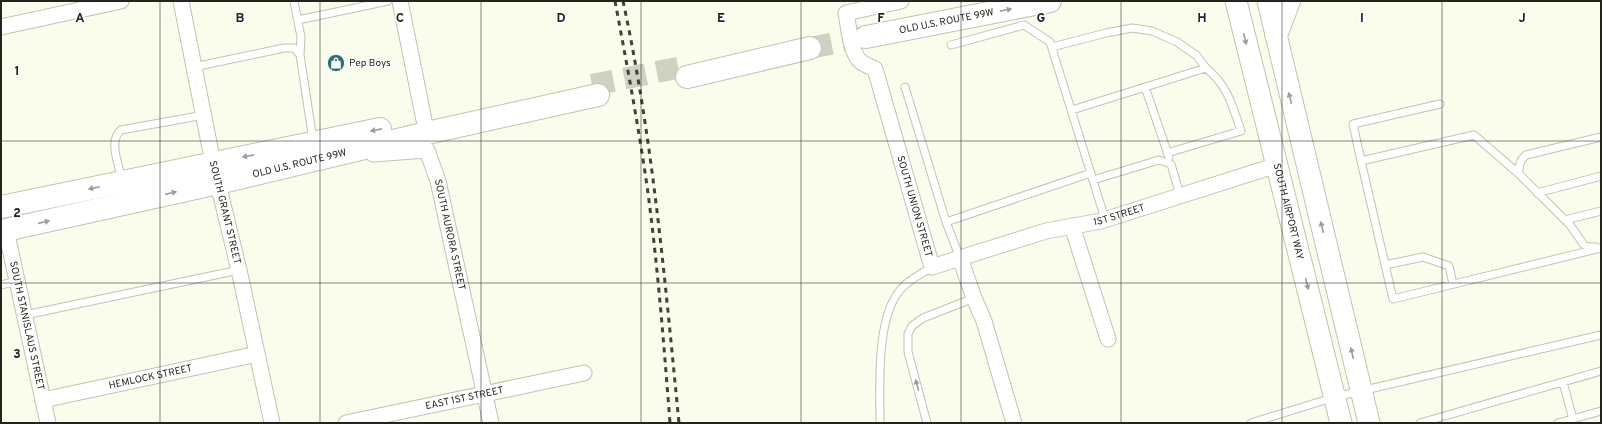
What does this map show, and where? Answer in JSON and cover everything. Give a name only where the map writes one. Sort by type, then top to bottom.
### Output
[{"type":"main road","name":"OLD U.S. ROUTE 99W","points":[[984,1],[887,20],[863,32],[1050,1]]},
{"type":"main road","name":"SOUTH AIRPORT WAY","points":[[1236,1],[1341,423]]},
{"type":"main road","points":[[1268,1],[1369,423]]},
{"type":"main road","points":[[1276,35],[1289,1]]},
{"type":"main road","points":[[684,72],[807,42]]},
{"type":"main road","name":"OLD U.S. ROUTE 99W","points":[[4,231],[215,173],[595,90],[424,120],[318,150]]},
{"type":"main road","points":[[1277,165],[1288,158],[1294,150],[1300,136]]},
{"type":"main road","name":"OLD U.S. ROUTE 99W","points":[[1,207],[122,182],[215,173]]},
{"type":"main road","name":"SOUTH STANISLAUS STREET","points":[[1,207],[4,231]]},
{"type":"street","points":[[1,27],[121,1]]},
{"type":"street","name":"SOUTH GRANT STREET","points":[[181,1],[215,173],[239,270],[272,423]]},
{"type":"street","points":[[400,1],[424,120]]},
{"type":"street","name":"SOUTH UNION STREET","points":[[901,1],[846,13],[853,48],[857,58],[861,62],[875,69],[932,267],[960,258]]},
{"type":"street","name":"SOUTH AURORA STREET","points":[[318,150],[427,150],[438,181],[491,423]]},
{"type":"street","name":"1ST STREET","points":[[960,258],[1046,231],[1105,219],[1277,165]]},
{"type":"street","points":[[1072,226],[1108,340]]},
{"type":"street","name":"SOUTH STANISLAUS STREET","points":[[4,231],[25,315],[48,423]]},
{"type":"street","points":[[960,258],[984,322],[1014,423]]},
{"type":"street","name":"HEMLOCK STREET","points":[[43,400],[257,354]]},
{"type":"street","name":"EAST 1ST STREET","points":[[346,423],[584,373]]},
{"type":"lane","points":[[294,1],[301,37],[300,55],[318,150]]},
{"type":"lane","points":[[298,20],[388,1]]},
{"type":"lane","points":[[950,45],[1024,25],[1050,42],[1105,219]]},
{"type":"lane","points":[[1052,47],[1132,28],[1152,31],[1177,42],[1196,55],[1206,68],[1214,74],[1228,94],[1241,131],[1167,153]]},
{"type":"lane","points":[[194,67],[284,48],[294,48],[300,55]]},
{"type":"lane","points":[[1072,110],[1206,68]]},
{"type":"lane","points":[[905,87],[946,222],[960,258]]},
{"type":"lane","points":[[1145,87],[1180,195]]},
{"type":"lane","points":[[1440,104],[1353,124],[1392,299],[1601,248]]},
{"type":"lane","points":[[122,182],[114,144],[116,135],[121,130],[204,115]]},
{"type":"lane","points":[[1361,161],[1474,135],[1519,174],[1565,220],[1584,245],[1601,248]]},
{"type":"lane","points":[[1519,174],[1521,160],[1526,155],[1601,138]]},
{"type":"lane","points":[[946,222],[1092,176],[1159,160],[1171,164]]},
{"type":"lane","points":[[1537,193],[1601,176]]},
{"type":"lane","points":[[1565,220],[1601,211]]},
{"type":"lane","points":[[1385,265],[1423,257],[1449,266],[1453,284]]},
{"type":"lane","points":[[880,423],[880,370],[882,336],[890,309],[903,286],[932,267]]},
{"type":"lane","points":[[25,315],[239,270]]},
{"type":"lane","points":[[1,285],[17,281]]},
{"type":"lane","points":[[927,423],[908,352],[908,334],[912,326],[923,318],[974,298]]},
{"type":"lane","points":[[1251,423],[1335,396],[1601,335]]},
{"type":"lane","points":[[1420,423],[1601,371]]},
{"type":"lane","points":[[1563,382],[1574,421]]},
{"type":"lane","points":[[1558,423],[1574,421],[1601,411]]},
{"type":"tunnel","points":[[810,48],[866,37]]},
{"type":"tunnel","points":[[592,85],[682,67]]},
{"type":"railway","points":[[615,1],[637,121],[652,222],[670,423]]},
{"type":"railway","points":[[623,1],[650,158],[663,264],[679,423]]},
{"type":"place","name":"Pep Boys","points":[[336,63]]}]
